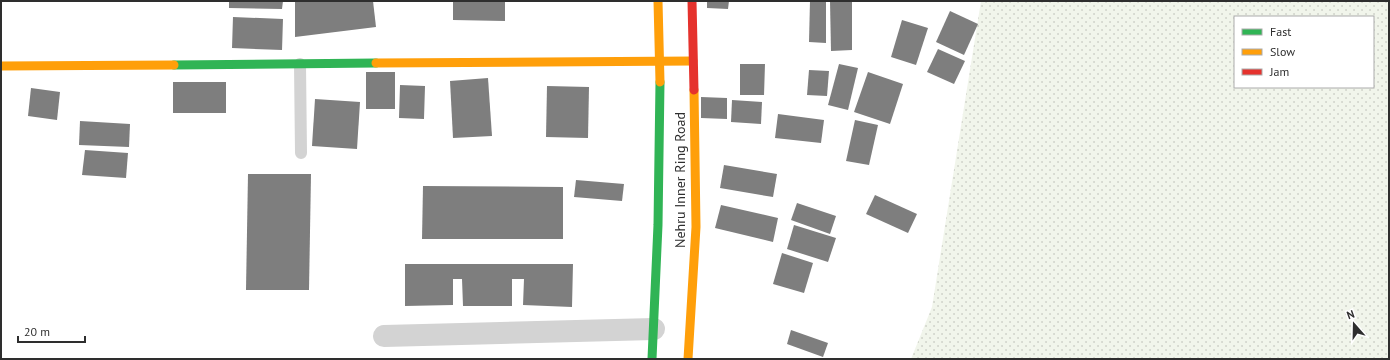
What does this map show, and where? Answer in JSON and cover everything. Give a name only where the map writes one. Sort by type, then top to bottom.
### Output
[{"type":"main road","name":"Nehru Inner Ring Road","points":[[652,359],[661,62],[658,1]]},
{"type":"main road","name":"Nehru Inner Ring Road","points":[[688,359],[696,227],[692,1]]},
{"type":"main road","points":[[1,66],[693,62]]},
{"type":"street","points":[[384,336],[654,329]]},
{"type":"lane","points":[[300,64],[302,153]]},
{"type":"shaded area","points":[[981,1],[1389,1],[1389,359],[911,359],[932,307]]},
{"type":"building","points":[[229,1],[283,1],[282,9],[229,8]]},
{"type":"building","points":[[295,1],[373,1],[376,27],[295,37]]},
{"type":"building","points":[[453,1],[505,1],[505,21],[453,20]]},
{"type":"building","points":[[707,1],[729,1],[728,9],[707,8]]},
{"type":"building","points":[[810,1],[826,1],[826,43],[809,42]]},
{"type":"building","points":[[830,1],[852,1],[852,50],[831,51]]},
{"type":"building","points":[[950,11],[978,24],[964,55],[936,42]]},
{"type":"building","points":[[233,17],[283,19],[282,50],[232,48]]},
{"type":"building","points":[[902,20],[928,28],[916,65],[891,57]]},
{"type":"building","points":[[938,49],[965,61],[954,84],[927,72]]},
{"type":"building","points":[[740,64],[765,64],[764,95],[740,95]]},
{"type":"building","points":[[839,64],[858,68],[848,110],[828,105]]},
{"type":"building","points":[[809,70],[829,71],[827,96],[807,95]]},
{"type":"building","points":[[366,72],[395,72],[395,109],[366,109]]},
{"type":"building","points":[[868,72],[903,84],[890,124],[854,112]]},
{"type":"building","points":[[488,78],[492,136],[453,138],[450,81]]},
{"type":"building","points":[[173,82],[226,82],[226,113],[173,113]]},
{"type":"building","points":[[400,85],[425,86],[424,119],[399,118]]},
{"type":"building","points":[[547,86],[589,87],[588,138],[546,137]]},
{"type":"building","points":[[31,88],[60,92],[57,120],[28,116]]},
{"type":"building","points":[[701,97],[727,98],[727,119],[701,118]]},
{"type":"building","points":[[315,99],[360,102],[357,149],[312,146]]},
{"type":"building","points":[[732,100],[762,102],[761,124],[731,122]]},
{"type":"building","points":[[778,114],[824,120],[821,143],[775,138]]},
{"type":"building","points":[[855,120],[878,125],[869,165],[846,161]]},
{"type":"building","points":[[80,121],[130,124],[129,147],[79,145]]},
{"type":"building","points":[[85,150],[128,153],[126,178],[82,175]]},
{"type":"building","points":[[724,165],[777,174],[773,197],[720,188]]},
{"type":"building","points":[[248,174],[311,174],[309,290],[246,290]]},
{"type":"building","points":[[576,180],[624,184],[622,201],[574,197]]},
{"type":"building","points":[[423,186],[563,187],[563,239],[422,239]]},
{"type":"building","points":[[875,195],[917,214],[908,233],[866,214]]},
{"type":"building","points":[[797,203],[836,216],[830,234],[791,220]]},
{"type":"building","points":[[721,205],[778,218],[773,242],[715,228]]},
{"type":"building","points":[[794,225],[836,238],[828,262],[787,249]]},
{"type":"building","points":[[782,253],[813,263],[804,293],[773,284]]},
{"type":"building","points":[[405,264],[573,264],[572,307],[523,305],[524,279],[512,279],[512,306],[463,306],[462,279],[453,279],[453,305],[405,306]]},
{"type":"building","points":[[791,330],[828,343],[823,357],[787,344]]},
{"type":"traffic: fast","points":[[174,65],[376,63]]},
{"type":"traffic: fast","points":[[652,359],[658,225],[660,82]]},
{"type":"traffic: slow","points":[[658,1],[660,82]]},
{"type":"traffic: slow","points":[[376,63],[693,61]]},
{"type":"traffic: slow","points":[[1,66],[174,65]]},
{"type":"traffic: slow","points":[[688,359],[696,227],[694,90]]},
{"type":"traffic: jam","points":[[692,1],[694,90]]}]
